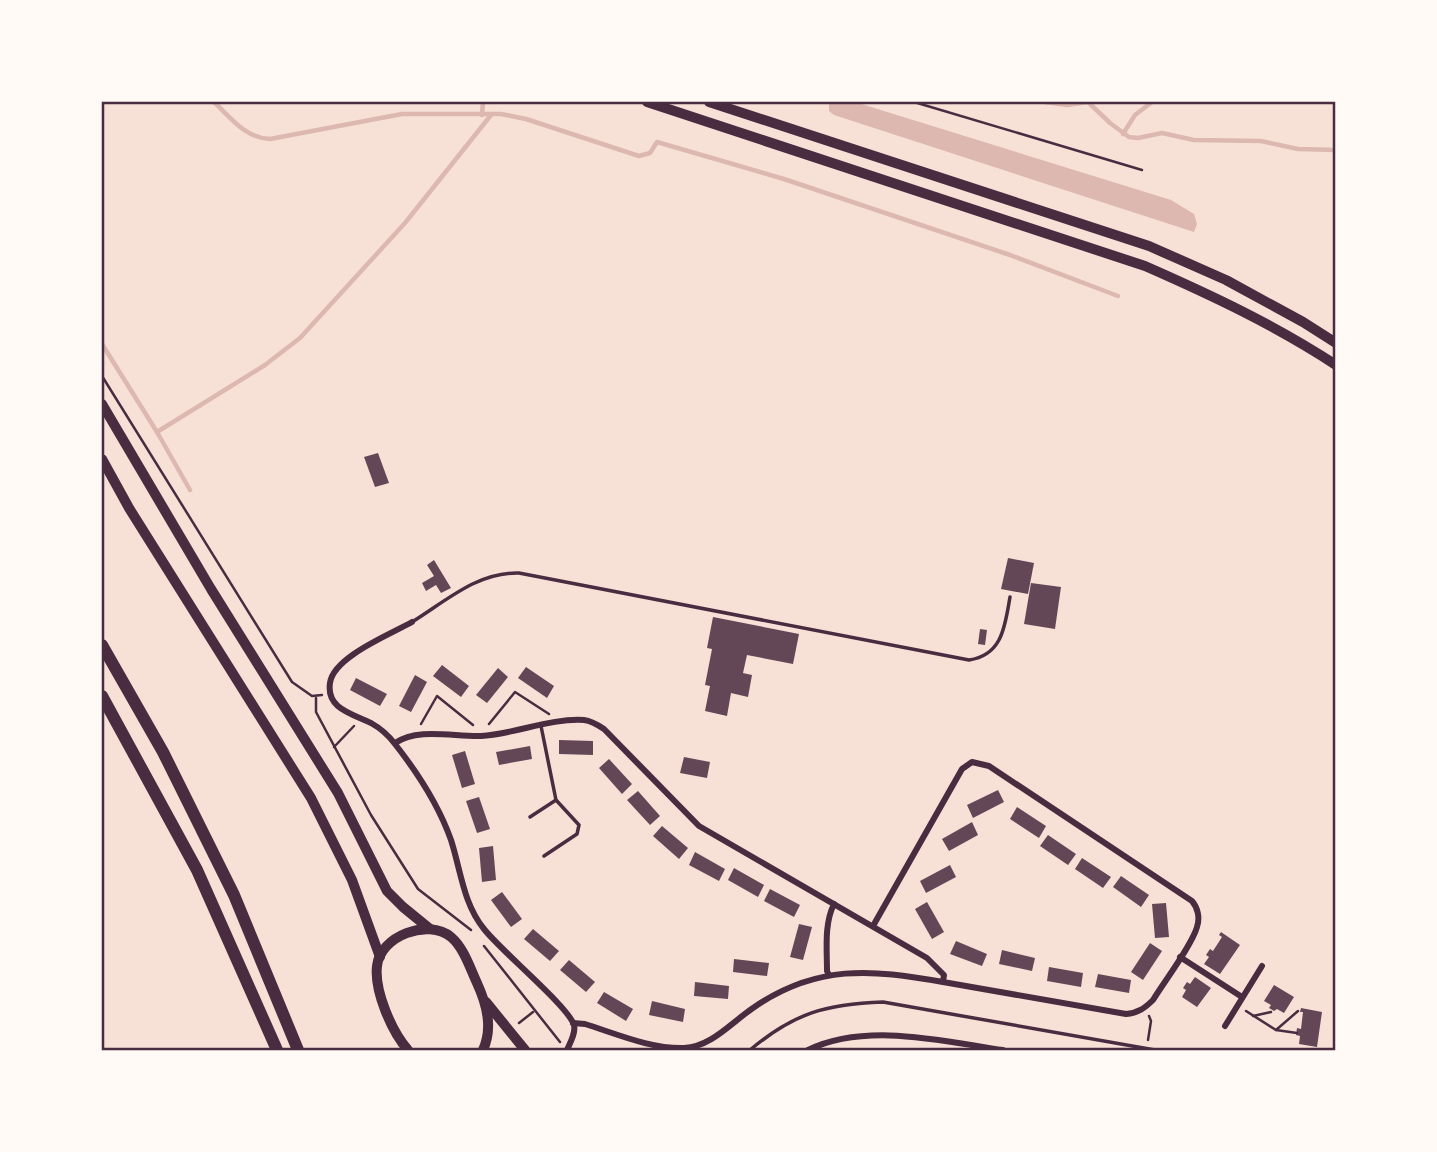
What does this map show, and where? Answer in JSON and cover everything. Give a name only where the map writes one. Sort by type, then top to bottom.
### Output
[{"type":"highway","points":[[102,645],[163,752],[234,895],[298,1051]]},
{"type":"highway","points":[[102,696],[197,870],[277,1051]]},
{"type":"main road","points":[[647,102],[1145,266],[1296,338],[1335,365]]},
{"type":"main road","points":[[709,102],[1149,246],[1226,280],[1303,322],[1335,343]]},
{"type":"main road","points":[[102,404],[211,589],[338,793],[387,891],[430,929]]},
{"type":"main road","points":[[102,459],[311,798],[352,880],[380,957]]},
{"type":"main road","points":[[408,1051],[393,1027],[382,999],[377,965],[386,947],[410,931],[430,929],[443,931],[452,938],[462,951],[486,1002],[525,1051]]},
{"type":"main road","points":[[483,1051],[489,1027],[486,1002]]},
{"type":"street","points":[[412,622],[350,656],[336,667],[330,680],[329,693],[333,702],[345,712],[374,725],[394,743],[432,798],[450,839],[469,908],[500,948],[549,995],[573,1023],[574,1031],[568,1050]]},
{"type":"street","points":[[394,743],[419,734],[482,736],[586,720],[604,729],[699,827],[926,958],[944,975],[943,982]]},
{"type":"street","points":[[573,1023],[585,1024],[655,1045],[685,1048],[698,1045],[718,1034],[754,1006],[804,982],[829,975],[883,972],[1121,1013],[1135,1013],[1153,1000],[1180,957],[1197,928],[1198,912],[1192,901],[989,766],[979,762],[967,764],[962,769],[873,926]]},
{"type":"street","points":[[829,975],[827,937],[834,904]]},
{"type":"street","points":[[1180,957],[1242,997]]},
{"type":"street","points":[[1225,1026],[1262,966]]},
{"type":"street","points":[[808,1051],[847,1038],[909,1035],[1003,1051]]},
{"type":"lane","points":[[412,622],[474,582],[496,574],[531,574],[593,589],[969,660],[986,655],[997,645],[1003,632],[1010,597]]},
{"type":"lane","points":[[541,726],[556,800],[579,825],[577,834],[544,856]]},
{"type":"lane","points":[[530,817],[556,800]]},
{"type":"lane","points":[[750,1051],[771,1033],[807,1013],[846,1003],[883,1002],[1155,1051]]},
{"type":"path","points":[[914,102],[1142,170]]},
{"type":"path","points":[[102,376],[292,682],[316,698]]},
{"type":"path","points":[[419,734],[418,729],[438,696],[478,729],[482,736],[515,692],[549,714],[551,724]]},
{"type":"path","points":[[316,698],[329,693]]},
{"type":"path","points":[[316,698],[316,712],[370,815],[418,889],[464,923],[475,935]]},
{"type":"path","points":[[334,747],[356,724],[359,717]]},
{"type":"path","points":[[481,942],[568,1050]]},
{"type":"path","points":[[1237,1006],[1276,1030],[1297,1033]]},
{"type":"path","points":[[1145,1008],[1151,1021],[1147,1049]]},
{"type":"path","points":[[513,1027],[534,1011]]},
{"type":"path","points":[[1276,1030],[1297,1011]]},
{"type":"path","points":[[1253,1016],[1271,1012]]},
{"type":"shaded area","points":[[829,102],[855,102],[1171,200],[1194,214],[1197,224],[1194,232],[834,115],[829,111]]},
{"type":"building","points":[[378,453],[389,483],[375,487],[364,457]]},
{"type":"building","points":[[1008,558],[1034,563],[1028,594],[1001,589]]},
{"type":"building","points":[[434,560],[451,588],[441,593],[436,585],[426,591],[422,583],[434,576],[427,565]]},
{"type":"building","points":[[1031,583],[1061,587],[1055,629],[1024,624]]},
{"type":"building","points":[[713,617],[799,634],[793,664],[747,655],[743,673],[752,675],[748,697],[731,693],[727,716],[705,711],[710,686],[705,685],[712,649],[707,648]]},
{"type":"building","points":[[980,629],[987,630],[985,645],[978,644]]},
{"type":"building","points":[[442,665],[469,686],[461,697],[433,676]]},
{"type":"building","points":[[526,667],[554,686],[547,698],[518,678]]},
{"type":"building","points":[[498,668],[508,677],[487,703],[476,695]]},
{"type":"building","points":[[415,675],[427,682],[411,712],[399,706]]},
{"type":"building","points":[[356,678],[387,694],[380,706],[350,690]]},
{"type":"building","points":[[559,740],[593,741],[593,755],[559,754]]},
{"type":"building","points":[[530,746],[532,759],[499,765],[496,752]]},
{"type":"building","points":[[465,751],[475,784],[462,788],[452,755]]},
{"type":"building","points":[[684,757],[710,762],[707,778],[680,773]]},
{"type":"building","points":[[609,759],[632,784],[622,794],[599,768]]},
{"type":"building","points":[[998,790],[1004,802],[973,818],[967,805]]},
{"type":"building","points":[[638,791],[660,816],[650,825],[627,800]]},
{"type":"building","points":[[479,797],[490,829],[477,833],[466,801]]},
{"type":"building","points":[[1017,807],[1046,826],[1039,838],[1010,819]]},
{"type":"building","points":[[972,822],[978,835],[949,851],[942,839]]},
{"type":"building","points":[[662,826],[688,848],[679,859],[653,836]]},
{"type":"building","points":[[1048,835],[1076,854],[1068,865],[1040,846]]},
{"type":"building","points":[[493,846],[496,880],[482,882],[479,848]]},
{"type":"building","points":[[695,852],[725,869],[719,881],[689,865]]},
{"type":"building","points":[[1082,858],[1111,877],[1103,888],[1075,869]]},
{"type":"building","points":[[950,865],[956,877],[926,893],[920,881]]},
{"type":"building","points":[[734,868],[764,885],[758,897],[728,880]]},
{"type":"building","points":[[1121,876],[1149,895],[1141,907],[1113,887]]},
{"type":"building","points":[[770,889],[800,905],[794,917],[764,901]]},
{"type":"building","points":[[502,892],[522,919],[511,927],[491,900]]},
{"type":"building","points":[[927,902],[944,932],[932,939],[915,909]]},
{"type":"building","points":[[1166,903],[1169,937],[1155,938],[1152,904]]},
{"type":"building","points":[[799,924],[812,927],[803,960],[790,957]]},
{"type":"building","points":[[533,929],[559,951],[550,961],[524,939]]},
{"type":"building","points":[[1221,932],[1240,945],[1220,974],[1204,964],[1210,949],[1213,951],[1222,937],[1219,935]]},
{"type":"building","points":[[956,941],[987,954],[982,966],[950,954]]},
{"type":"building","points":[[1150,943],[1162,951],[1143,980],[1131,972]]},
{"type":"building","points":[[1002,950],[1035,958],[1032,971],[999,964]]},
{"type":"building","points":[[734,959],[769,963],[767,976],[733,972]]},
{"type":"building","points":[[569,960],[595,982],[586,992],[560,970]]},
{"type":"building","points":[[1049,967],[1083,973],[1081,987],[1047,981]]},
{"type":"building","points":[[1098,974],[1131,980],[1129,993],[1095,987]]},
{"type":"building","points":[[1195,977],[1211,988],[1197,1007],[1182,997],[1186,990],[1183,988]]},
{"type":"building","points":[[695,982],[729,986],[728,999],[694,996]]},
{"type":"building","points":[[1274,985],[1294,997],[1284,1013],[1269,1008],[1271,1005],[1264,1001]]},
{"type":"building","points":[[604,992],[633,1009],[626,1021],[597,1003]]},
{"type":"building","points":[[652,1001],[685,1009],[683,1022],[649,1015]]},
{"type":"building","points":[[1301,1008],[1322,1012],[1317,1047],[1299,1044],[1300,1036],[1296,1035],[1297,1028],[1301,1029]]},
{"type":"waterway","points":[[214,102],[246,131],[270,139],[402,114],[501,114],[526,119],[639,156],[650,153],[657,142],[784,179],[1010,255],[1118,296]]},
{"type":"waterway","points":[[482,115],[483,102]]},
{"type":"waterway","points":[[1045,102],[1067,105],[1088,102]]},
{"type":"waterway","points":[[1088,102],[1129,137],[1162,133],[1194,140],[1261,141],[1298,149],[1336,150]]},
{"type":"waterway","points":[[1123,134],[1135,115],[1152,102]]},
{"type":"waterway","points":[[190,490],[157,432],[265,365],[300,338],[405,223],[491,115]]},
{"type":"waterway","points":[[102,344],[157,432]]}]
